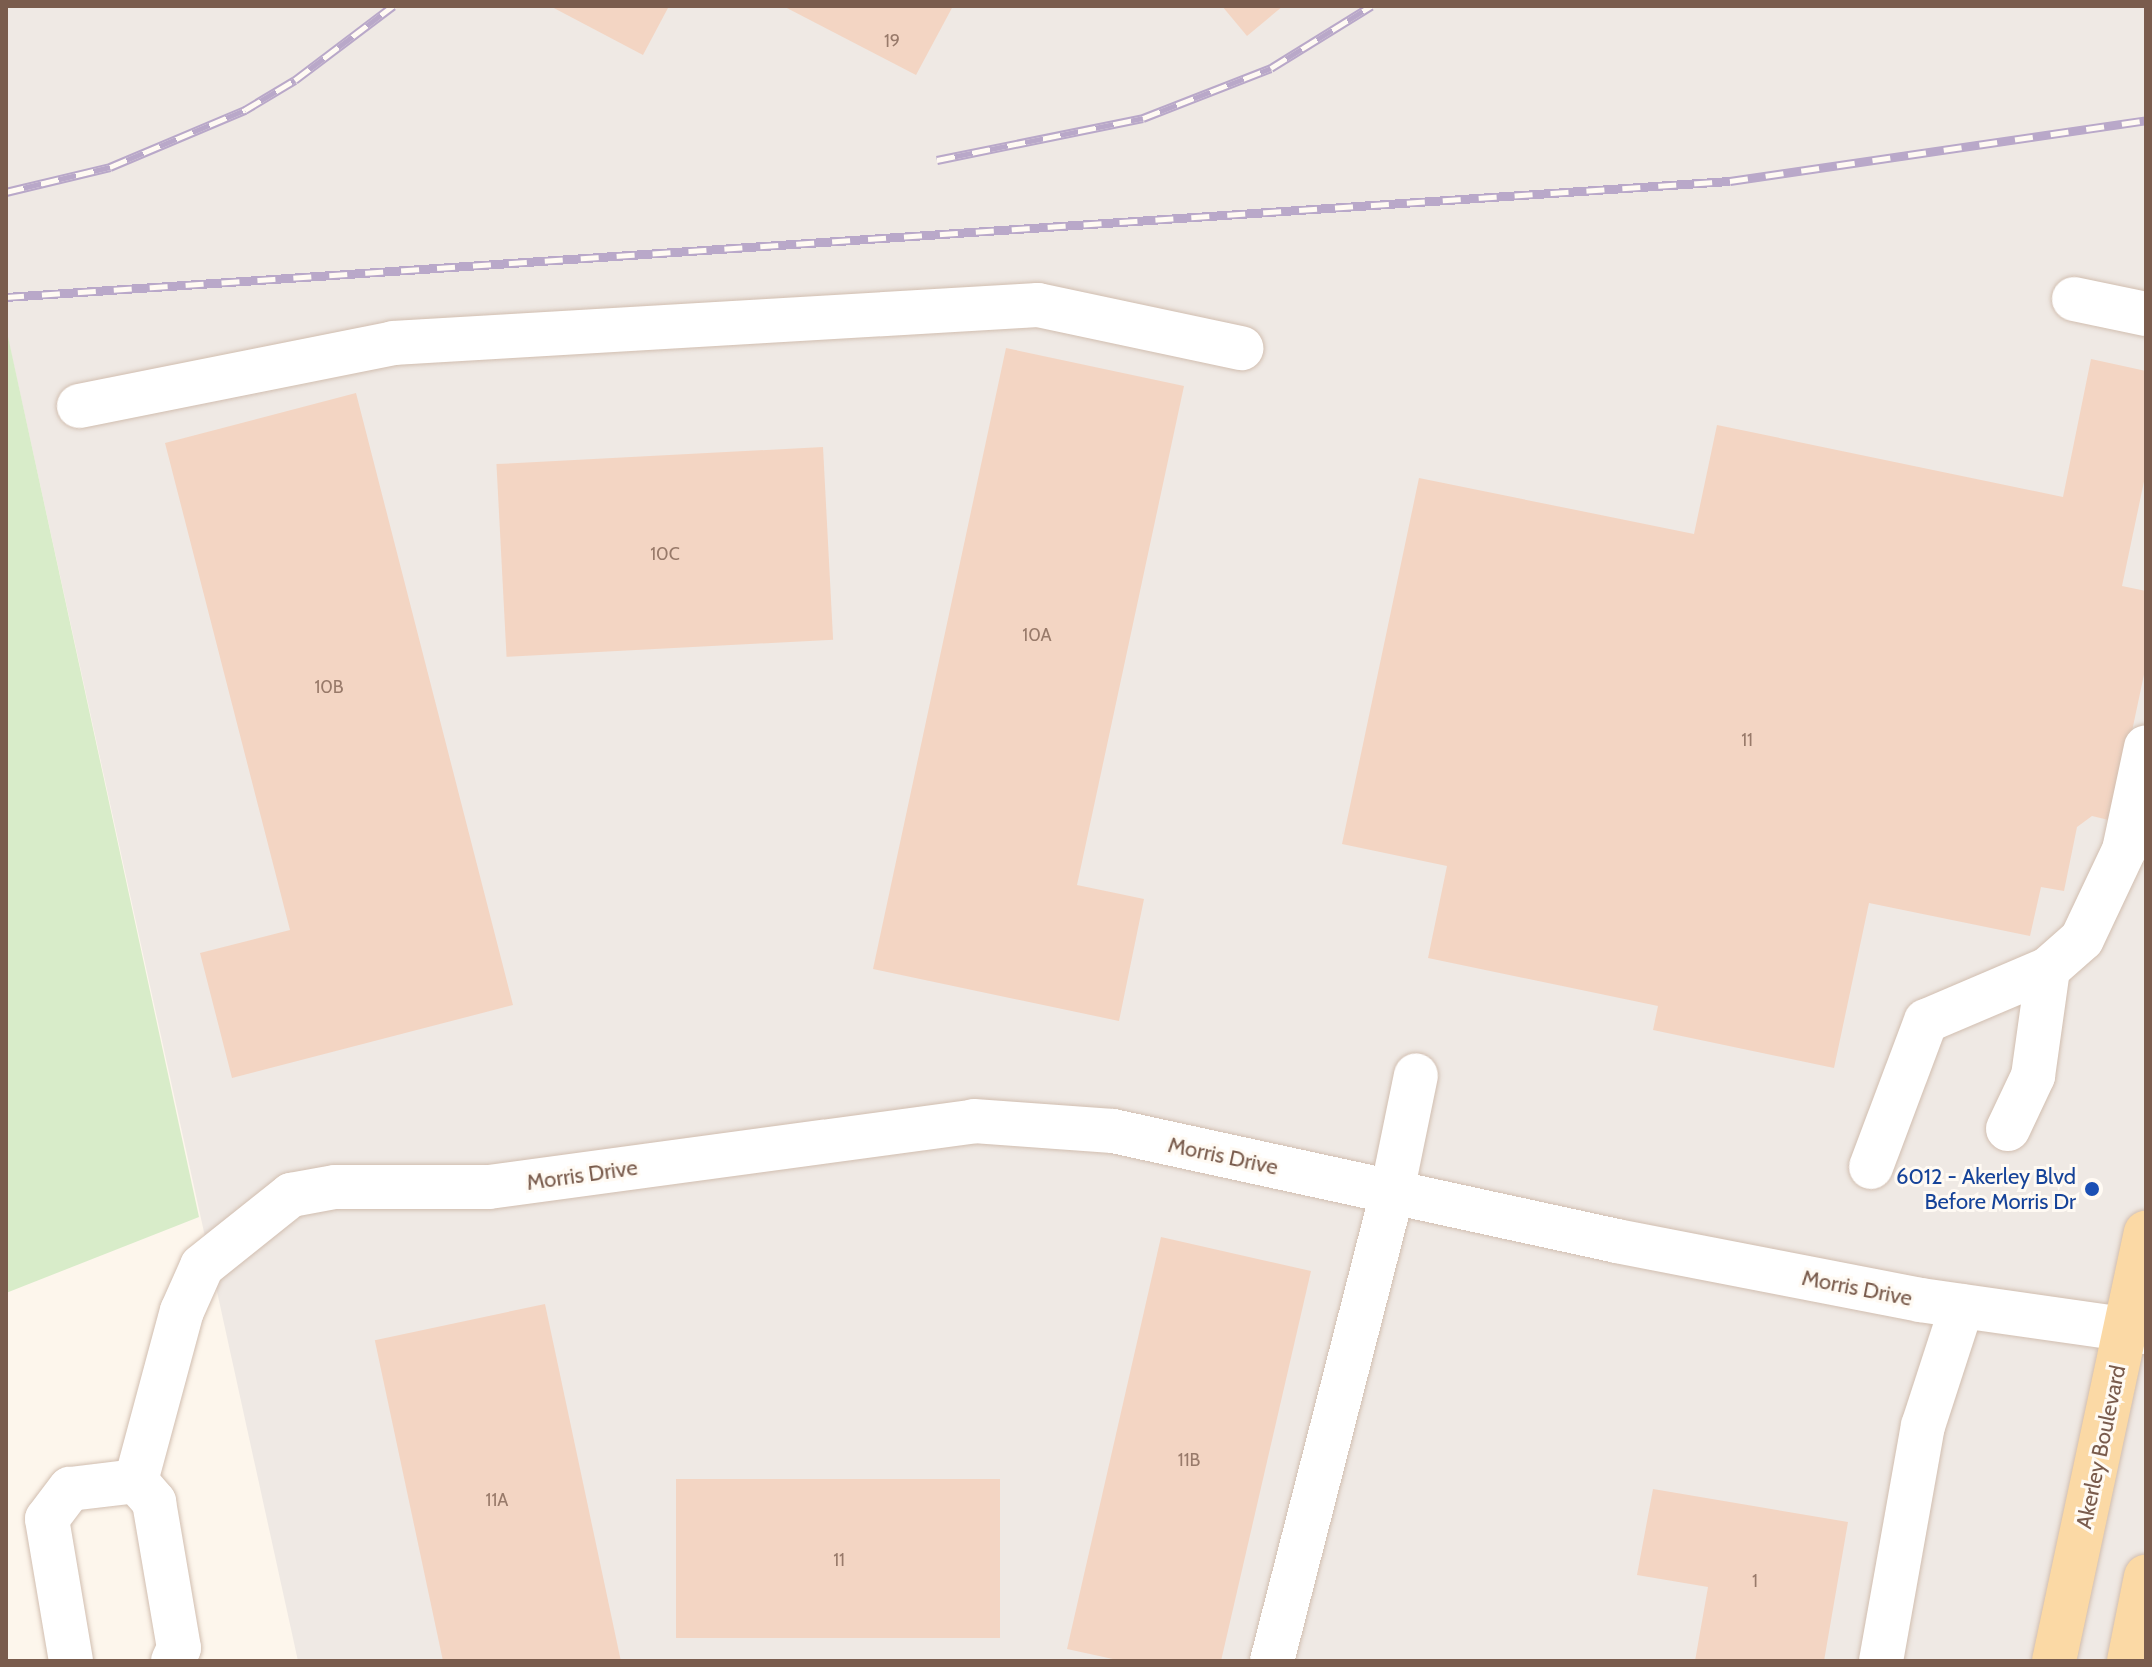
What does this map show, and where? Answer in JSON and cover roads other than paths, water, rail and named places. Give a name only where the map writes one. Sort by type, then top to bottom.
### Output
[{"type":"main road","name":"Akerley Boulevard","points":[[2054,1661],[2137,1330],[2146,1233]]},
{"type":"main road","points":[[2129,1661],[2146,1577]]},
{"type":"street","points":[[2074,299],[2146,314]]},
{"type":"street","points":[[79,406],[393,343],[1038,305],[1241,348]]},
{"type":"street","points":[[1871,1167],[1926,1021],[2048,969],[2082,939],[2124,850],[2146,747]]},
{"type":"street","points":[[2008,1129],[2033,1076],[2048,969]]},
{"type":"street","points":[[1272,1661],[1392,1192],[1416,1075]]},
{"type":"street","name":"Morris Drive","points":[[136,1481],[182,1311],[202,1266],[291,1195],[335,1187],[489,1187],[974,1121],[1113,1131],[1617,1241],[1962,1306],[2137,1330]]},
{"type":"street","points":[[1881,1661],[1923,1426],[1962,1306]]},
{"type":"street","points":[[71,1661],[47,1519],[70,1489],[136,1481],[154,1502],[179,1648],[173,1661]]},
{"type":"railway","points":[[6,192],[110,167],[245,110],[295,80],[393,6]]},
{"type":"railway","points":[[937,160],[1143,118],[1271,68],[1371,6]]},
{"type":"railway","points":[[6,297],[1730,181],[2146,120]]},
{"type":"place","name":"6012 - Akerley Blvd Before Morris Dr","points":[[2092,1189]]}]
